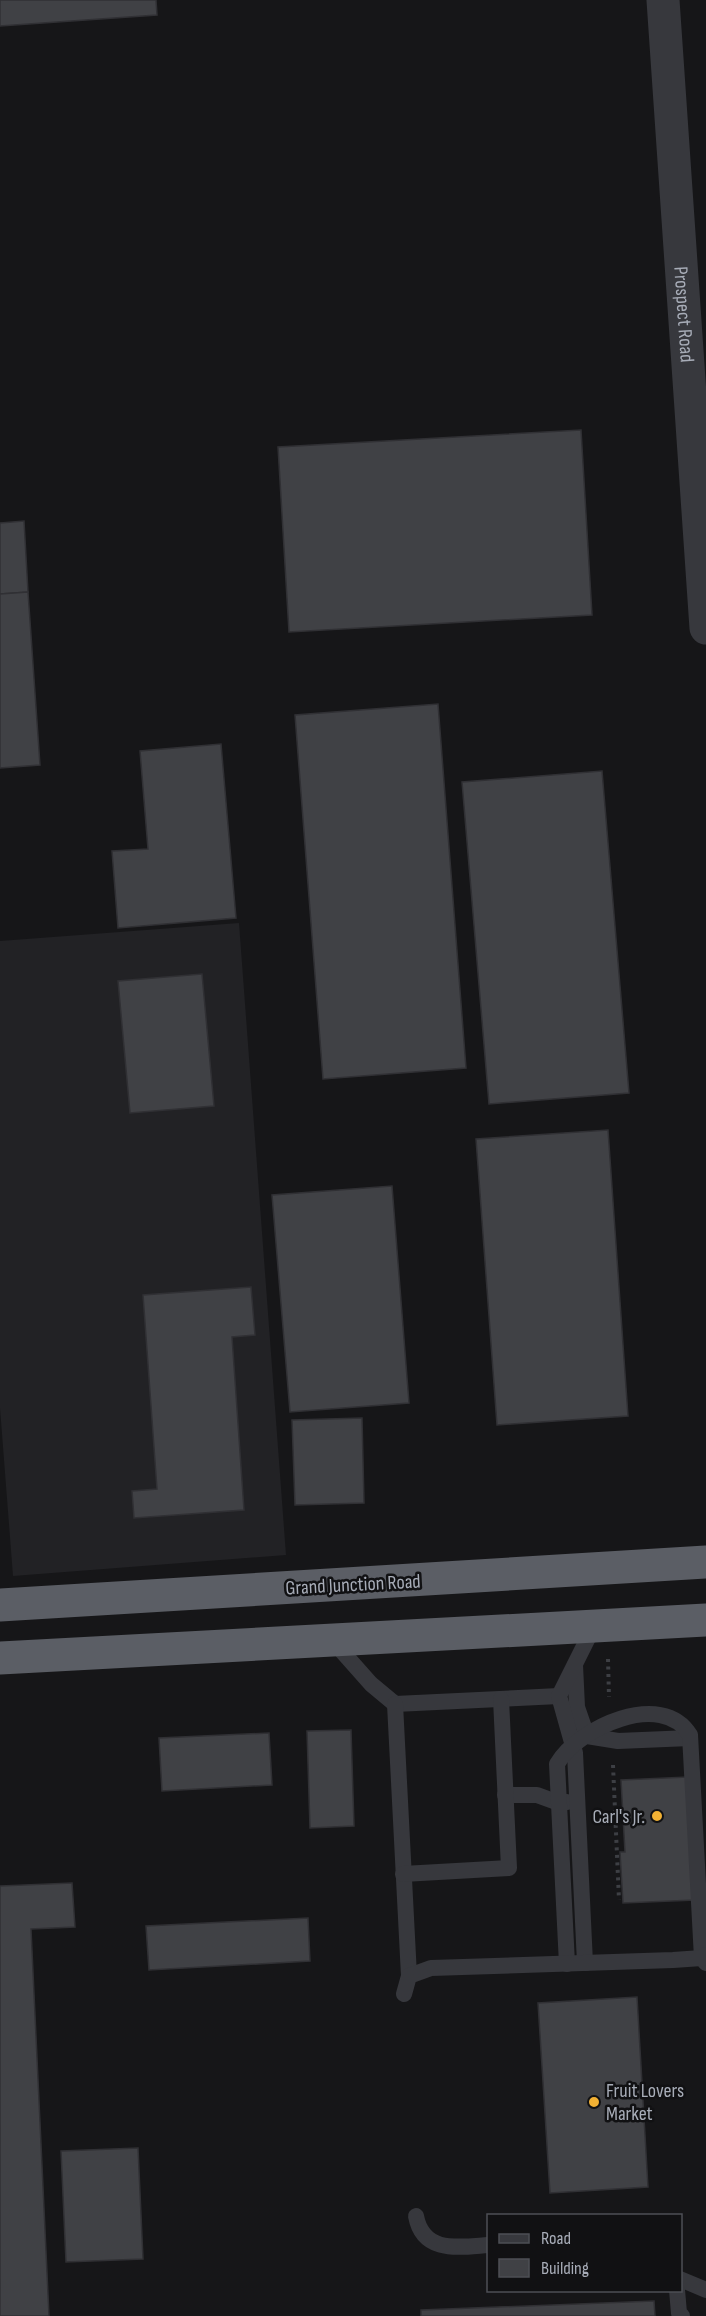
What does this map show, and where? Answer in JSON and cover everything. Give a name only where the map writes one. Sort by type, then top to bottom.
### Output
[{"type":"highway","name":"Grand Junction Road","points":[[0,1605],[706,1562]]},
{"type":"highway","points":[[0,1658],[706,1620]]},
{"type":"street","name":"Prospect Road","points":[[663,0],[706,628]]},
{"type":"lane","points":[[585,1963],[575,1753],[559,1696],[594,1626]]},
{"type":"lane","points":[[331,1640],[370,1684],[395,1704],[559,1696]]},
{"type":"lane","points":[[575,1663],[577,1707],[587,1736]]},
{"type":"lane","points":[[403,1874],[509,1868],[501,1699]]},
{"type":"lane","points":[[395,1704],[408,1976],[404,1994]]},
{"type":"lane","points":[[408,1976],[431,1968],[567,1964],[705,1959],[690,1738],[683,1724],[666,1715],[617,1718],[565,1749],[557,1764],[567,1964]]},
{"type":"lane","points":[[587,1736],[618,1741],[690,1738]]},
{"type":"lane","points":[[505,1795],[537,1795],[559,1803],[577,1802]]},
{"type":"lane","points":[[416,2216],[418,2228],[426,2238],[449,2247],[487,2245]]},
{"type":"lane","points":[[682,2279],[706,2290]]},
{"type":"lane","points":[[677,2292],[679,2313],[682,2316]]},
{"type":"path","points":[[607,1656],[610,1709]]},
{"type":"path","points":[[613,1764],[619,1900]]},
{"type":"shaded area","points":[[239,923],[286,1555],[13,1576],[0,1408],[0,941]]},
{"type":"building","points":[[0,0],[156,0],[157,15],[0,26]]},
{"type":"building","points":[[581,430],[592,615],[289,632],[278,447]]},
{"type":"building","points":[[24,521],[28,592],[0,594],[0,523]]},
{"type":"building","points":[[28,592],[40,765],[0,768],[0,594]]},
{"type":"building","points":[[438,704],[466,1068],[323,1079],[295,715]]},
{"type":"building","points":[[221,744],[236,918],[118,928],[112,851],[148,849],[140,751]]},
{"type":"building","points":[[602,771],[629,1093],[489,1104],[462,782]]},
{"type":"building","points":[[202,974],[214,1106],[130,1113],[118,981]]},
{"type":"building","points":[[608,1130],[628,1416],[497,1425],[476,1139]]},
{"type":"building","points":[[392,1186],[409,1403],[290,1412],[272,1195]]},
{"type":"building","points":[[251,1287],[255,1335],[232,1337],[244,1510],[134,1518],[132,1491],[157,1489],[143,1295]]},
{"type":"building","points":[[362,1418],[364,1503],[295,1505],[292,1420]]},
{"type":"building","points":[[351,1730],[354,1826],[310,1828],[307,1731]]},
{"type":"building","points":[[269,1733],[272,1785],[162,1791],[159,1738]]},
{"type":"building","name":"Carl's Jr.","points":[[688,1777],[695,1900],[623,1903],[620,1852],[625,1852],[621,1780]]},
{"type":"building","points":[[72,1883],[75,1927],[31,1929],[49,2316],[0,2316],[0,1886]]},
{"type":"building","points":[[308,1918],[310,1961],[149,1970],[146,1926]]},
{"type":"building","name":"Fruit Lovers Market","points":[[637,1997],[648,2187],[550,2193],[538,2003]]},
{"type":"building","points":[[138,2148],[143,2259],[66,2262],[61,2151]]},
{"type":"building","points":[[654,2301],[655,2316],[421,2316],[421,2310]]},
{"type":"place","name":"Carl's Jr.","points":[[657,1816]]},
{"type":"place","name":"Fruit Lovers Market","points":[[594,2102]]}]
